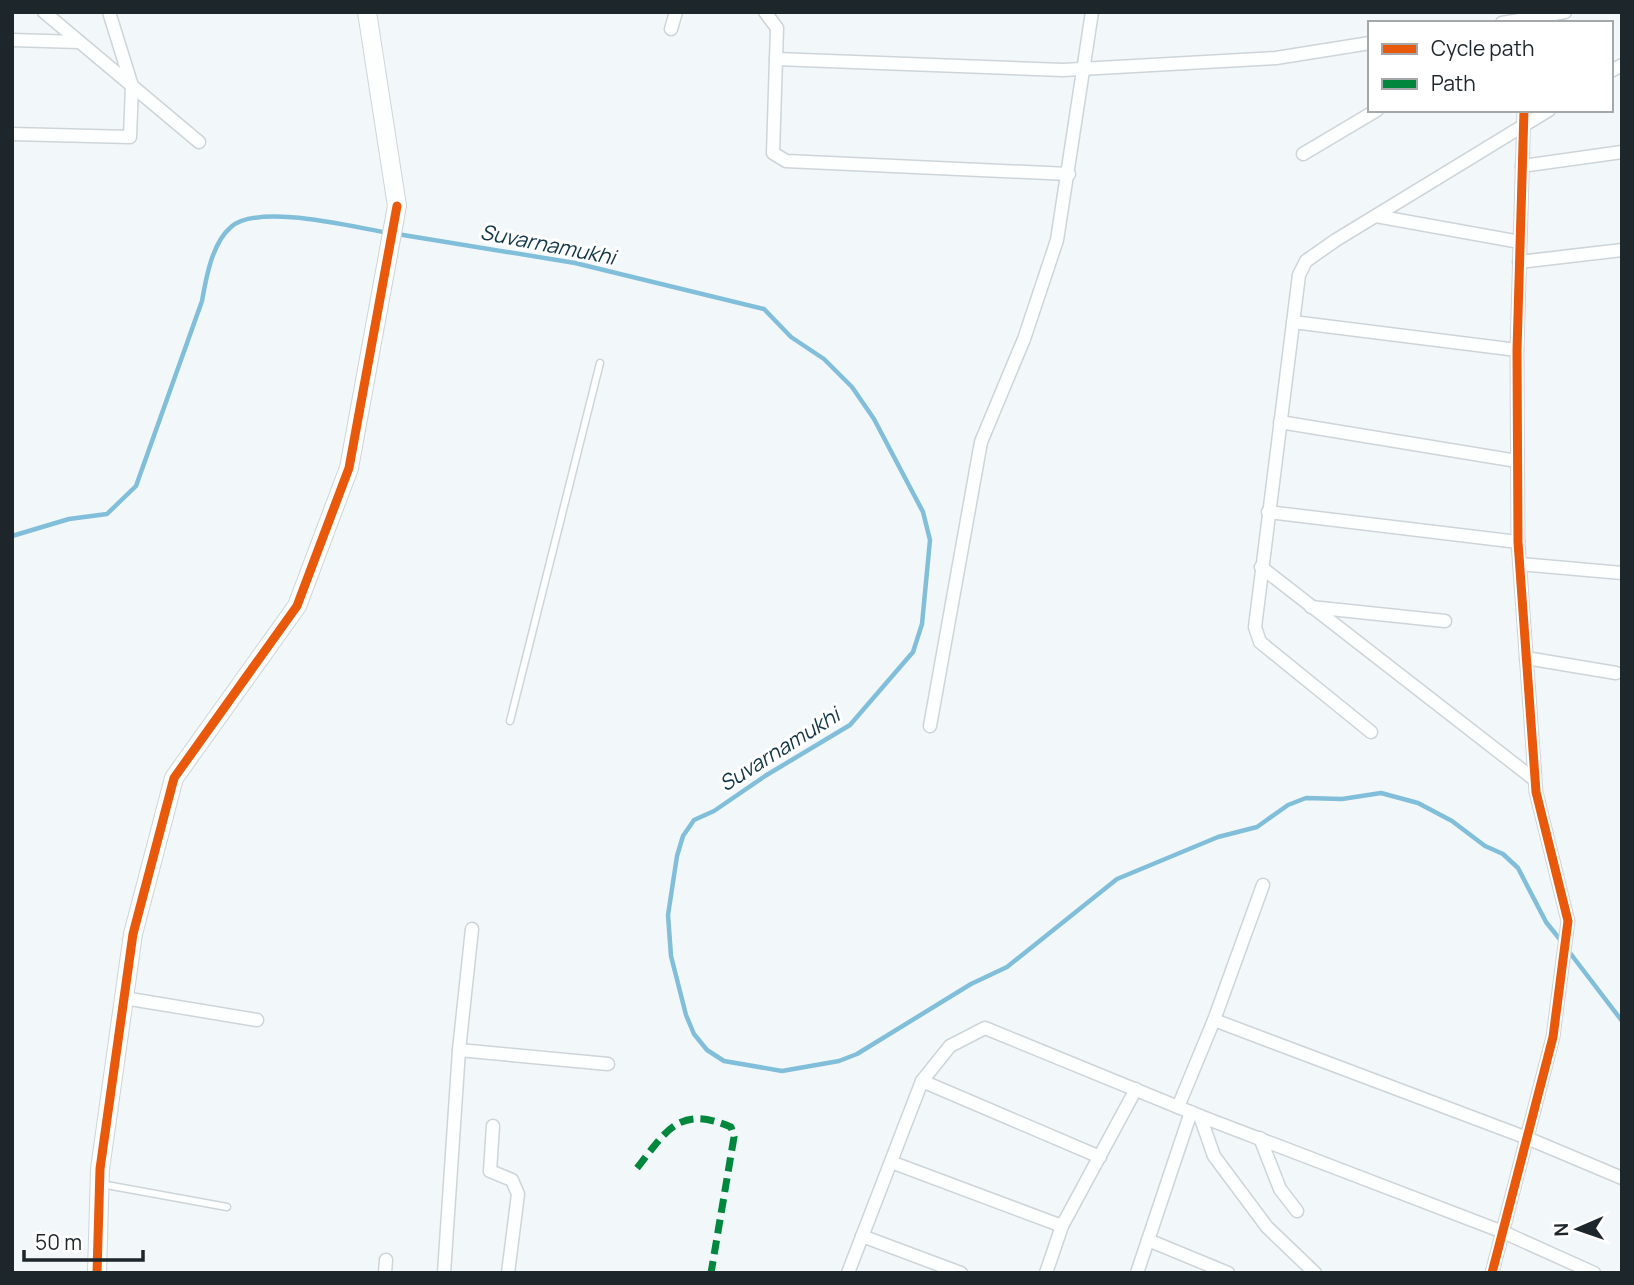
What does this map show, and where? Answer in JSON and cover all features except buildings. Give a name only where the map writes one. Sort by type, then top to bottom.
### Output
[{"type":"street","points":[[44,12],[199,142]]},
{"type":"street","points":[[12,134],[130,137],[132,86],[109,12]]},
{"type":"street","points":[[97,1273],[99,1184],[133,934],[174,778],[297,606],[349,468],[397,206],[367,12]]},
{"type":"street","points":[[671,29],[676,12]]},
{"type":"street","points":[[765,12],[777,29],[771,130],[773,153],[786,162],[1069,174]]},
{"type":"street","points":[[929,726],[981,442],[1024,340],[1057,240],[1092,12]]},
{"type":"street","points":[[1527,18],[1565,12]]},
{"type":"street","points":[[12,40],[79,41]]},
{"type":"street","points":[[776,59],[1083,69],[1276,58],[1368,43]]},
{"type":"street","points":[[1303,155],[1374,112]]},
{"type":"street","points":[[1492,1273],[1553,1037],[1568,921],[1535,780],[1518,542],[1517,350],[1524,112]]},
{"type":"street","points":[[1371,732],[1260,642],[1255,618],[1299,275],[1306,261],[1546,112]]},
{"type":"street","points":[[1522,166],[1622,152]]},
{"type":"street","points":[[1376,216],[1520,243]]},
{"type":"street","points":[[1519,262],[1622,250]]},
{"type":"street","points":[[1293,322],[1517,350]]},
{"type":"street","points":[[1280,422],[1517,461]]},
{"type":"street","points":[[1268,512],[1518,542]]},
{"type":"street","points":[[1520,564],[1622,573]]},
{"type":"street","points":[[1261,567],[1535,780]]},
{"type":"street","points":[[1311,607],[1445,621]]},
{"type":"street","points":[[1526,658],[1616,673]]},
{"type":"street","points":[[1178,1107],[1214,1020],[1263,885]]},
{"type":"street","points":[[444,1273],[459,1051],[472,929]]},
{"type":"street","points":[[124,998],[257,1020]]},
{"type":"street","points":[[1214,1020],[1527,1138],[1622,1178]]},
{"type":"street","points":[[848,1273],[922,1081],[950,1046],[985,1028],[1178,1107],[1503,1232],[1594,1273]]},
{"type":"street","points":[[459,1051],[608,1063]]},
{"type":"street","points":[[922,1081],[1100,1157]]},
{"type":"street","points":[[1046,1273],[1062,1226],[1136,1089]]},
{"type":"street","points":[[1137,1273],[1196,1114]]},
{"type":"street","points":[[1196,1114],[1214,1156],[1267,1227],[1315,1273]]},
{"type":"street","points":[[494,1126],[490,1171],[512,1180],[518,1194],[508,1273]]},
{"type":"street","points":[[1260,1138],[1280,1189],[1297,1211]]},
{"type":"street","points":[[891,1162],[1062,1226]]},
{"type":"street","points":[[862,1236],[961,1273]]},
{"type":"street","points":[[1148,1240],[1228,1273]]},
{"type":"lane","points":[[510,721],[600,363]]},
{"type":"lane","points":[[99,1184],[227,1207]]},
{"type":"waterway","name":"Suvarnamukhi","points":[[12,536],[69,519],[107,514],[136,486],[202,301],[215,251],[231,227],[244,220],[283,217],[389,233]]},
{"type":"waterway","name":"Suvarnamukhi","points":[[397,234],[575,263],[764,309],[791,337],[824,359],[852,387],[874,419],[923,512],[930,540],[922,624],[913,652],[850,725],[765,776],[714,811],[694,820],[683,836],[677,856],[668,915],[671,956],[686,1015],[694,1034],[707,1050],[724,1061],[782,1071],[839,1061],[857,1054],[971,984],[1007,967],[1117,879],[1218,837],[1257,827],[1288,805],[1306,798],[1342,799],[1381,793],[1418,803],[1452,821],[1485,846],[1503,854],[1518,868],[1546,922],[1562,942]]},
{"type":"waterway","name":"Suvarnamukhi","points":[[1567,949],[1622,1021]]},
{"type":"marked path","points":[[637,1168],[666,1133],[686,1120],[713,1121],[731,1127],[734,1137],[711,1273]]},
{"type":"cycle path","points":[[1492,1273],[1553,1037],[1568,921],[1536,792],[1518,542],[1517,350],[1524,112]]},
{"type":"cycle path","points":[[97,1273],[100,1169],[133,934],[174,778],[297,606],[349,468],[397,206]]}]
